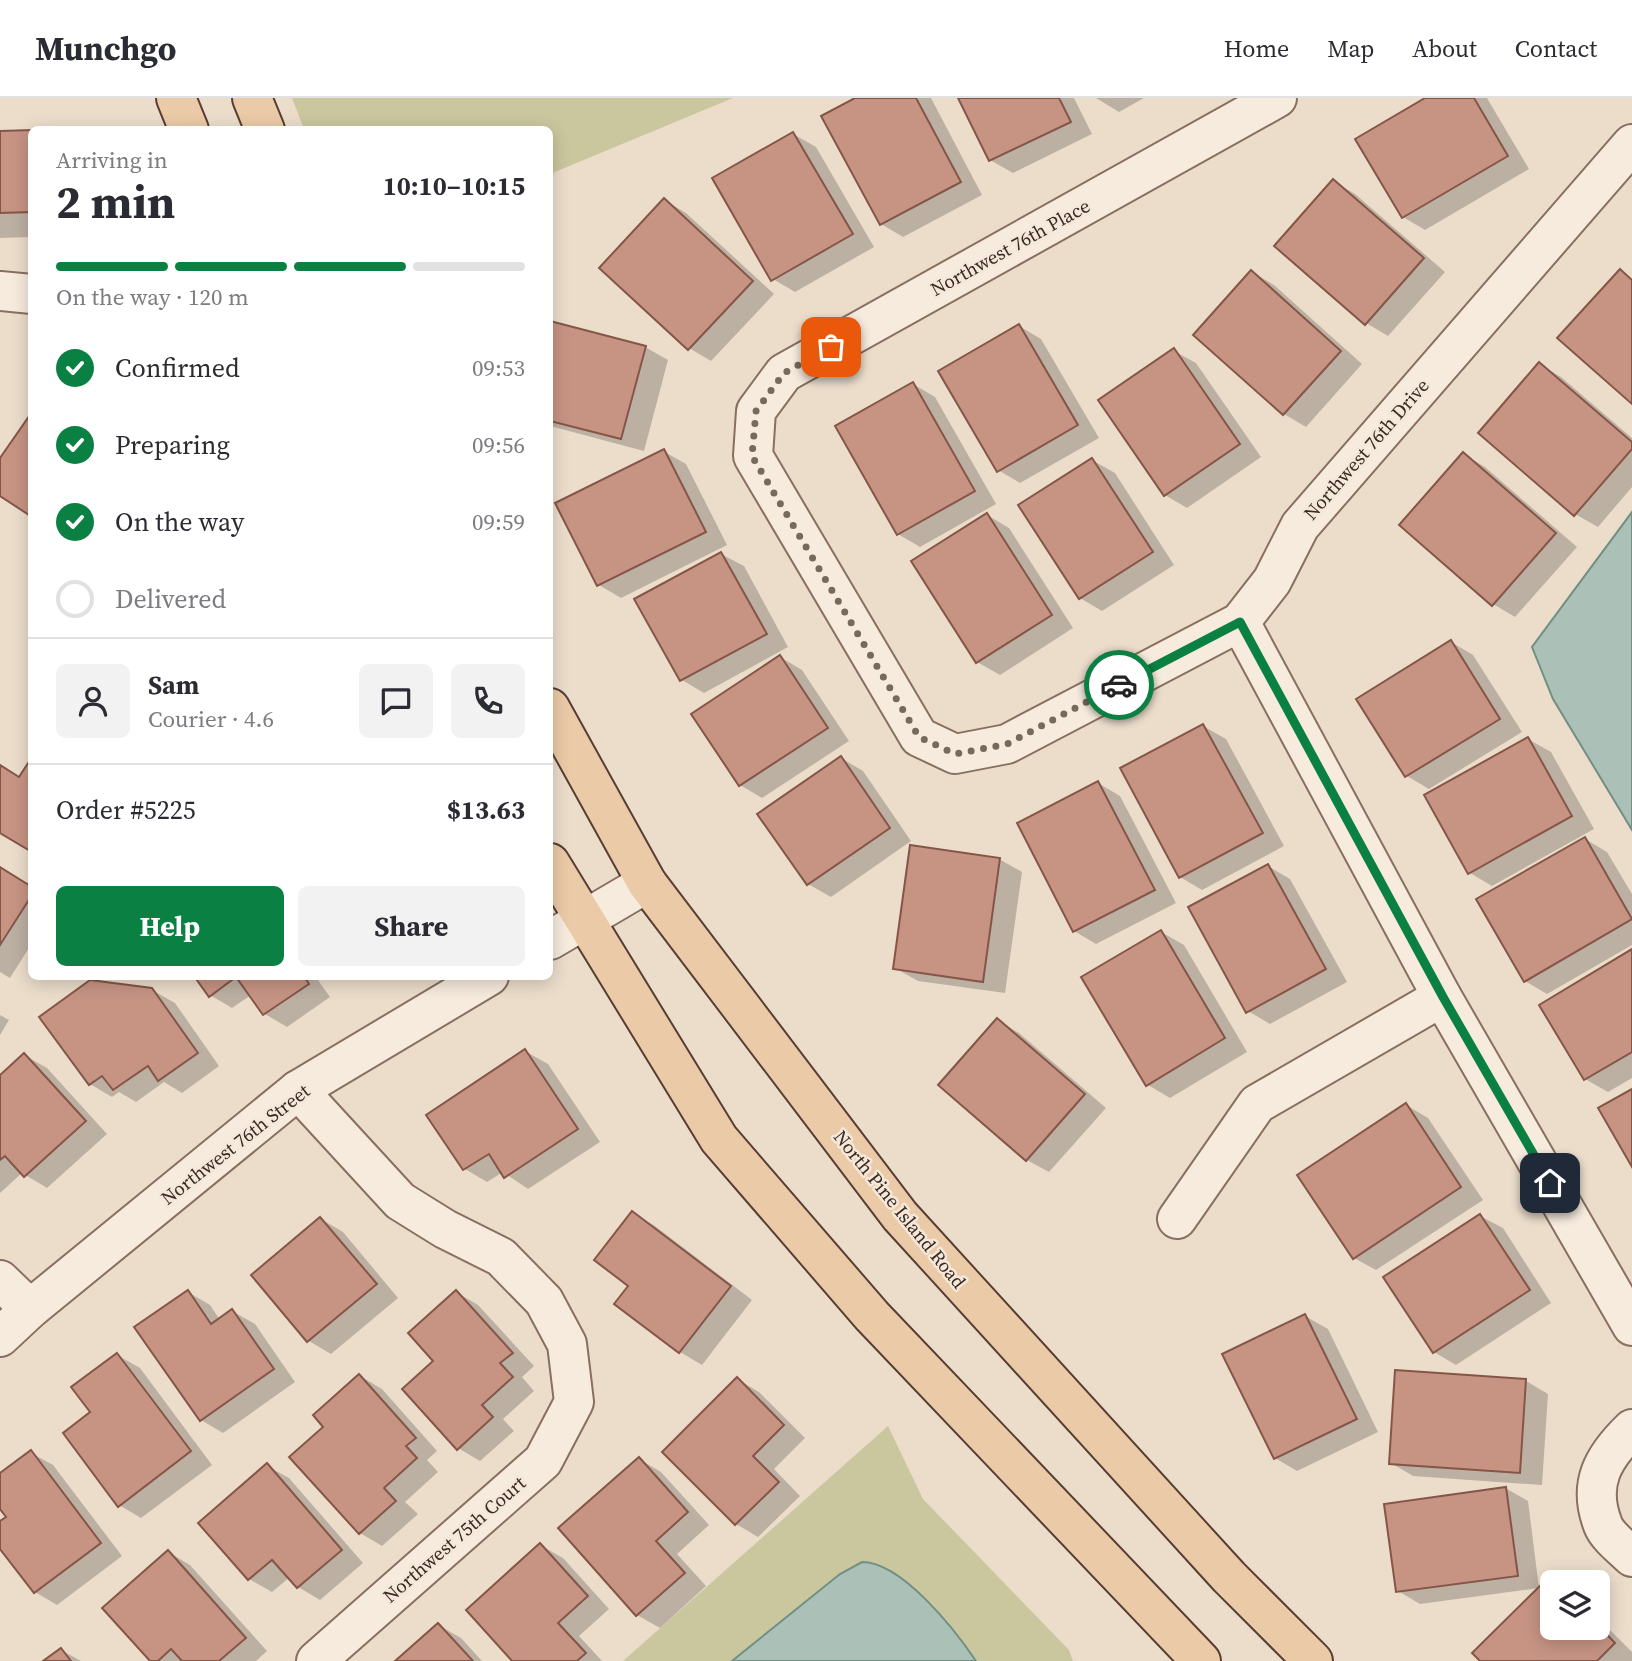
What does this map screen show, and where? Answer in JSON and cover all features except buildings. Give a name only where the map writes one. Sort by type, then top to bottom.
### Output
[{"type":"main road","points":[[176,98],[187,126]]},
{"type":"main road","points":[[252,98],[263,126]]},
{"type":"main road","name":"North Pine Island Road","points":[[553,713],[647,883],[900,1216],[1229,1577],[1313,1661]]},
{"type":"main road","points":[[553,868],[719,1139],[872,1316],[1201,1661]]},
{"type":"street","name":"Northwest 76th Place","points":[[955,754],[919,737],[752,456],[756,411],[784,373],[1277,98]]},
{"type":"street","name":"Northwest 76th Drive","points":[[955,754],[1007,744],[1240,622],[1272,581],[1300,526],[1632,144]]},
{"type":"street","points":[[0,291],[28,294]]},
{"type":"street","points":[[1240,622],[1443,997],[1632,1326]]},
{"type":"street","points":[[553,938],[647,883]]},
{"type":"street","name":"Northwest 76th Street","points":[[0,1338],[30,1309],[298,1090],[482,980]]},
{"type":"street","points":[[1177,1219],[1257,1104],[1443,997]]},
{"type":"street","name":"Northwest 75th Court","points":[[298,1090],[400,1201],[445,1229],[501,1257],[544,1301],[567,1344],[574,1402],[543,1461],[316,1661]]},
{"type":"street","points":[[0,1280],[30,1309]]},
{"type":"street","points":[[1632,1429],[1617,1444],[1596,1479],[1603,1527],[1632,1557]]},
{"type":"shaded area","points":[[292,98],[733,98],[553,173],[553,126],[303,126]]},
{"type":"shaded area","points":[[1632,512],[1632,830],[1553,699],[1532,647]]},
{"type":"shaded area","points":[[888,1426],[923,1499],[1069,1650],[1073,1661],[623,1661]]},
{"type":"shaded area","points":[[862,1562],[878,1565],[910,1585],[955,1632],[976,1661],[732,1661],[840,1574]]},
{"type":"way so far","points":[[831,347],[784,373],[756,411],[752,456],[919,737],[955,754],[1007,744],[1119,685]]},
{"type":"route","points":[[1119,685],[1240,622],[1443,997],[1550,1183]]}]
